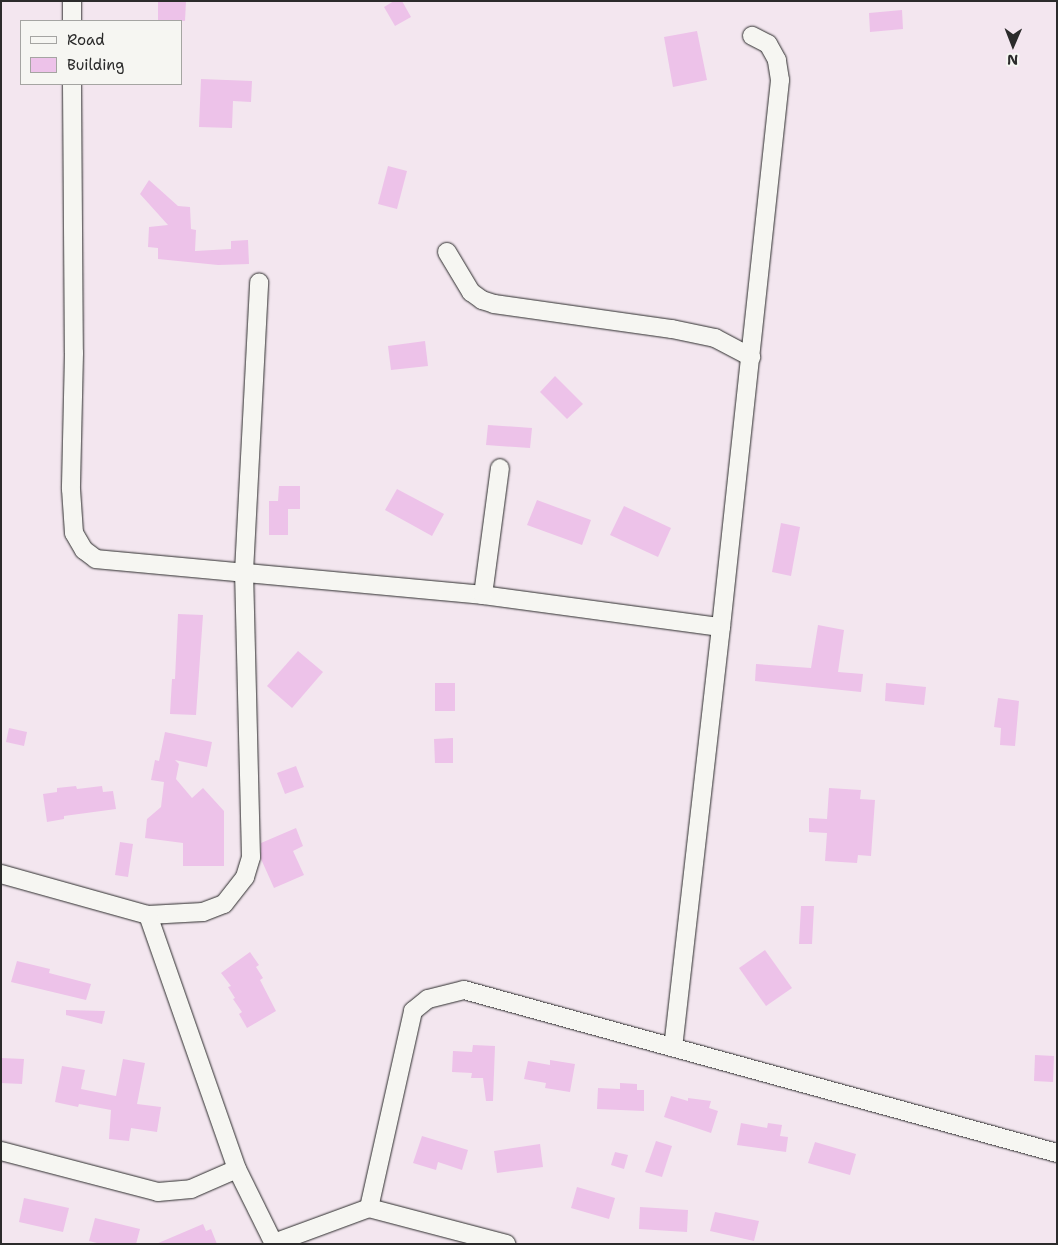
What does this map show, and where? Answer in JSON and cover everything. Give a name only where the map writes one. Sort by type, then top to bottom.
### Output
[{"type":"street","points":[[72,1],[72,20]]},
{"type":"street","points":[[673,1047],[751,357],[780,80],[777,60],[768,44],[752,36]]},
{"type":"street","points":[[72,85],[74,353],[70,489],[74,533],[84,550],[96,559],[483,595],[721,627]]},
{"type":"street","points":[[447,252],[471,292],[482,300],[494,304],[714,338],[751,357]]},
{"type":"street","points":[[1,874],[148,915],[203,912],[224,904],[245,877],[251,857],[244,572],[259,282]]},
{"type":"street","points":[[483,595],[500,468]]},
{"type":"street","points":[[148,915],[237,1169],[274,1243],[369,1208],[506,1244]]},
{"type":"street","points":[[369,1208],[413,1010],[428,999],[464,990],[1057,1153]]},
{"type":"street","points":[[1,1151],[158,1192],[191,1189],[237,1169]]},
{"type":"building","points":[[158,1],[186,1],[185,21],[158,20]]},
{"type":"building","points":[[394,1],[402,1],[411,17],[395,26],[384,7]]},
{"type":"building","points":[[902,10],[903,29],[870,32],[869,13]]},
{"type":"building","points":[[697,31],[707,80],[673,87],[664,37]]},
{"type":"building","points":[[201,79],[252,81],[251,102],[233,101],[232,128],[199,127]]},
{"type":"building","points":[[388,166],[407,171],[397,209],[378,204]]},
{"type":"building","points":[[149,180],[178,206],[190,207],[191,229],[196,230],[195,251],[231,249],[231,241],[248,240],[249,264],[218,265],[158,259],[158,248],[148,247],[149,227],[168,225],[140,194]]},
{"type":"building","points":[[425,341],[428,366],[391,370],[388,346]]},
{"type":"building","points":[[555,376],[583,404],[567,419],[540,392]]},
{"type":"building","points":[[488,425],[532,428],[530,448],[486,445]]},
{"type":"building","points":[[279,486],[300,486],[300,509],[288,509],[288,535],[269,535],[269,501],[278,501]]},
{"type":"building","points":[[397,489],[444,514],[432,536],[385,510]]},
{"type":"building","points":[[537,500],[591,520],[582,545],[527,525]]},
{"type":"building","points":[[624,506],[671,528],[658,557],[610,535]]},
{"type":"building","points":[[781,523],[800,527],[791,576],[772,572]]},
{"type":"building","points":[[178,614],[203,615],[196,715],[170,714],[172,679],[175,679]]},
{"type":"building","points":[[818,625],[844,630],[838,672],[863,674],[861,692],[755,681],[756,664],[811,668]]},
{"type":"building","points":[[298,651],[323,672],[292,708],[267,686]]},
{"type":"building","points":[[435,683],[455,683],[455,711],[435,711]]},
{"type":"building","points":[[886,683],[926,687],[924,705],[885,701]]},
{"type":"building","points":[[998,698],[1019,701],[1015,746],[1000,745],[1001,728],[994,727]]},
{"type":"building","points":[[9,728],[27,732],[24,746],[6,742]]},
{"type":"building","points":[[165,732],[212,742],[207,767],[175,760],[179,764],[176,779],[192,798],[203,788],[224,811],[224,866],[183,866],[183,843],[145,838],[147,819],[161,807],[164,782],[151,780],[155,760],[159,761]]},
{"type":"building","points":[[453,738],[453,763],[435,763],[434,739]]},
{"type":"building","points":[[296,766],[304,787],[285,794],[277,773]]},
{"type":"building","points":[[76,786],[77,789],[102,786],[103,792],[113,791],[116,809],[64,816],[64,819],[47,822],[43,794],[57,792],[57,788]]},
{"type":"building","points":[[829,788],[861,790],[860,799],[875,800],[871,856],[858,855],[857,863],[825,861],[827,833],[809,832],[809,818],[827,819]]},
{"type":"building","points":[[296,828],[303,846],[293,851],[304,875],[274,888],[261,859],[261,843]]},
{"type":"building","points":[[120,842],[133,844],[128,877],[115,875]]},
{"type":"building","points":[[801,906],[814,906],[812,944],[799,944]]},
{"type":"building","points":[[765,950],[792,988],[766,1006],[739,968]]},
{"type":"building","points":[[250,952],[259,965],[256,967],[263,978],[260,980],[276,1011],[247,1028],[239,1014],[242,1012],[233,999],[235,998],[228,987],[231,986],[221,973]]},
{"type":"building","points":[[17,961],[50,969],[49,973],[91,984],[86,1000],[11,982]]},
{"type":"building","points":[[66,1010],[105,1011],[102,1024],[66,1015]]},
{"type":"building","points":[[473,1045],[495,1046],[493,1101],[486,1101],[483,1078],[471,1078],[472,1073],[452,1072],[453,1051],[472,1052]]},
{"type":"building","points":[[1035,1055],[1054,1056],[1053,1082],[1034,1081]]},
{"type":"building","points":[[1,1058],[24,1059],[22,1084],[1,1083]]},
{"type":"building","points":[[123,1059],[145,1063],[137,1104],[161,1107],[157,1132],[131,1128],[129,1141],[109,1139],[111,1110],[79,1104],[78,1107],[55,1102],[62,1066],[85,1070],[81,1089],[116,1096]]},
{"type":"building","points":[[550,1060],[575,1064],[570,1092],[545,1088],[546,1083],[524,1079],[528,1061],[550,1065]]},
{"type":"building","points":[[620,1083],[637,1084],[637,1090],[644,1090],[644,1111],[597,1109],[598,1088],[620,1089]]},
{"type":"building","points":[[671,1096],[688,1101],[688,1098],[711,1101],[709,1108],[718,1111],[711,1133],[664,1117]]},
{"type":"building","points":[[741,1123],[767,1128],[768,1123],[782,1125],[780,1136],[788,1137],[786,1152],[737,1145]]},
{"type":"building","points":[[422,1136],[468,1150],[462,1170],[438,1162],[436,1170],[413,1163]]},
{"type":"building","points":[[656,1141],[672,1146],[662,1177],[645,1172]]},
{"type":"building","points":[[815,1142],[856,1154],[850,1175],[808,1163]]},
{"type":"building","points":[[540,1144],[543,1167],[497,1173],[494,1151]]},
{"type":"building","points":[[615,1152],[628,1155],[624,1169],[611,1165]]},
{"type":"building","points":[[577,1187],[615,1198],[609,1219],[571,1208]]},
{"type":"building","points":[[24,1198],[69,1208],[63,1232],[19,1222]]},
{"type":"building","points":[[640,1207],[688,1210],[687,1232],[639,1229]]},
{"type":"building","points":[[715,1212],[759,1221],[754,1241],[710,1231]]},
{"type":"building","points":[[95,1218],[140,1229],[136,1244],[101,1244],[89,1241]]},
{"type":"building","points":[[203,1224],[206,1231],[211,1229],[217,1244],[156,1244]]}]
